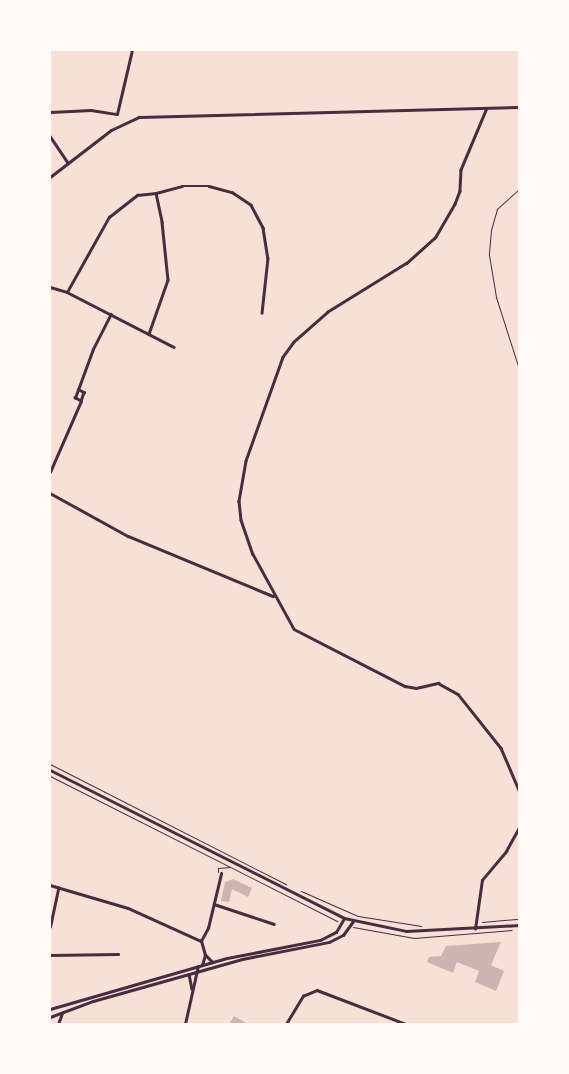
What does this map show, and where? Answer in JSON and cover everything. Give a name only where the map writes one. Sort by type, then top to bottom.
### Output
[{"type":"main road","points":[[50,177],[111,130],[139,116],[519,107]]},
{"type":"main road","points":[[50,770],[353,921],[406,931],[475,929],[519,924]]},
{"type":"main road","points":[[50,1017],[189,974],[199,967],[213,963],[320,940],[336,932],[344,918]]},
{"type":"main road","points":[[50,1009],[189,969],[329,942],[343,935],[353,921]]},
{"type":"main road","points":[[58,1024],[62,1012]]},
{"type":"street","points":[[50,112],[91,110],[115,115],[120,109],[132,50]]},
{"type":"street","points":[[487,108],[461,170],[460,191],[455,204],[435,238],[407,263],[328,312],[294,342],[277,368],[246,461],[239,500],[246,538],[273,597],[294,630],[302,636],[378,670],[405,686],[416,688],[438,683],[458,694],[501,748],[519,790]]},
{"type":"street","points":[[50,136],[68,163]]},
{"type":"street","points":[[67,292],[109,217],[137,195],[156,193],[182,186],[209,186],[232,192],[251,205],[263,228],[268,258],[262,313]]},
{"type":"street","points":[[149,334],[168,280],[162,222],[156,193]]},
{"type":"street","points":[[50,287],[67,292],[174,347]]},
{"type":"street","points":[[81,400],[75,398],[78,389],[110,314]]},
{"type":"street","points":[[50,472],[84,392],[78,389]]},
{"type":"street","points":[[50,493],[128,536],[273,597]]},
{"type":"street","points":[[475,929],[482,880],[506,851],[519,828]]},
{"type":"street","points":[[213,963],[205,955],[201,940],[222,874]]},
{"type":"street","points":[[50,884],[128,908],[201,940]]},
{"type":"street","points":[[50,927],[58,888]]},
{"type":"street","points":[[214,904],[274,924]]},
{"type":"street","points":[[50,955],[118,954]]},
{"type":"street","points":[[185,1024],[192,990],[205,955]]},
{"type":"street","points":[[189,969],[192,990]]},
{"type":"street","points":[[286,1024],[303,996],[317,990],[406,1024]]},
{"type":"path","points":[[519,189],[497,210],[491,230],[490,255],[496,297],[519,369]]},
{"type":"path","points":[[50,764],[291,886]]},
{"type":"path","points":[[50,776],[333,920]]},
{"type":"path","points":[[222,874],[218,868],[230,867]]},
{"type":"path","points":[[299,890],[358,916],[422,926]]},
{"type":"path","points":[[475,923],[519,919]]},
{"type":"path","points":[[362,930],[427,938],[519,929]]},
{"type":"building","points":[[233,879],[252,888],[248,897],[232,889],[229,902],[221,901],[225,882]]},
{"type":"building","points":[[501,942],[491,965],[504,971],[496,991],[475,982],[479,971],[457,962],[453,973],[427,962],[429,957],[441,956],[446,946]]},
{"type":"building","points":[[234,1016],[248,1024],[229,1024]]}]
